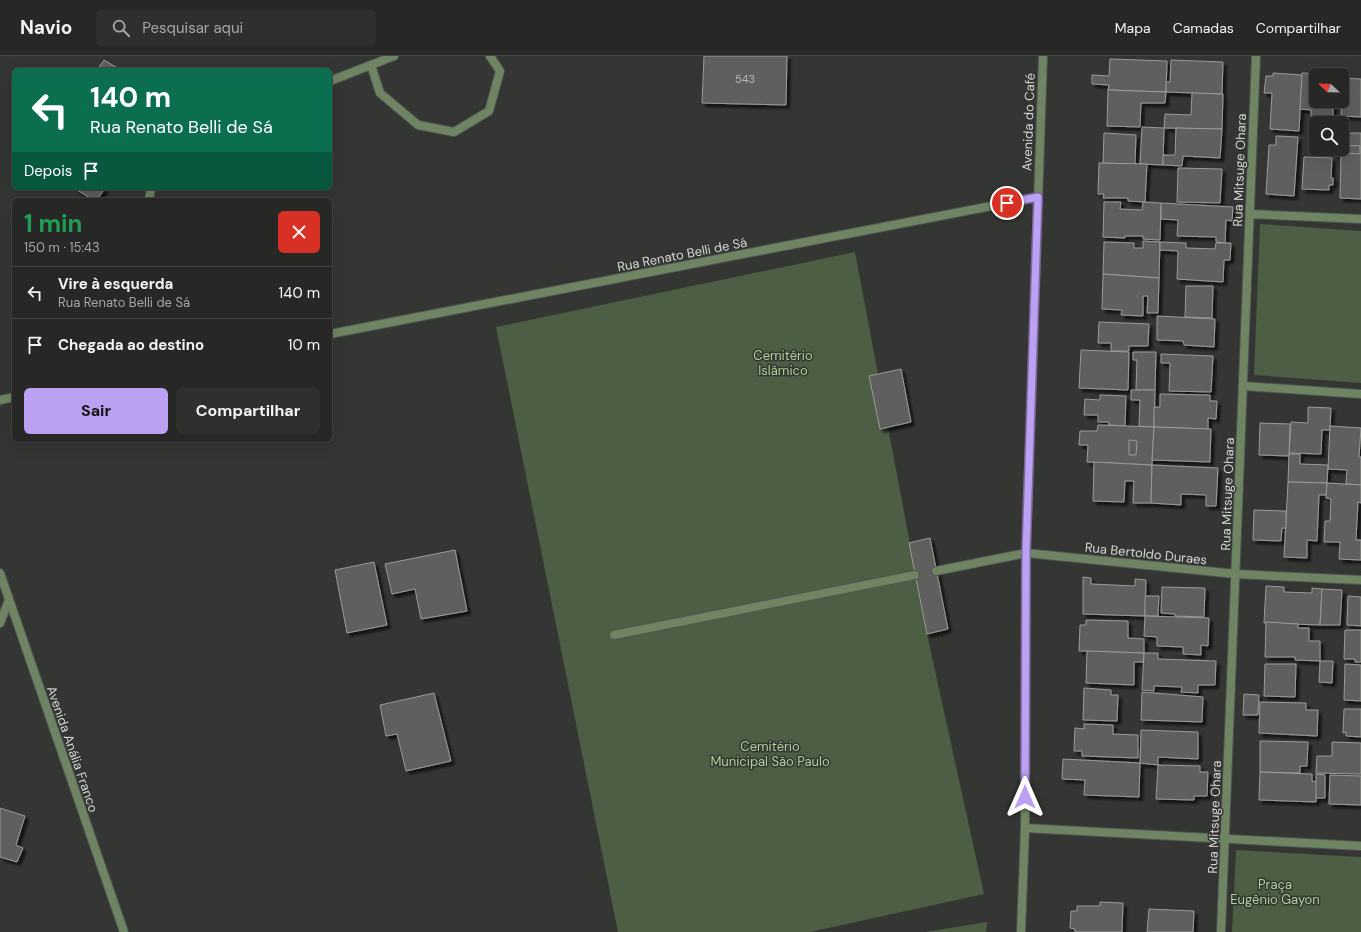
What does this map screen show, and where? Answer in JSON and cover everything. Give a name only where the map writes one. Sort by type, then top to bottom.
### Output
[{"type":"street","points":[[332,80],[394,56]]},
{"type":"street","points":[[371,65],[380,93],[418,125],[454,132],[489,111],[500,71],[490,56]]},
{"type":"street","name":"Avenida do Café","points":[[1021,932],[1025,828],[1026,553],[1042,56]]},
{"type":"street","name":"Rua Mitsuge Ohara","points":[[1221,932],[1226,837],[1256,56]]},
{"type":"street","name":"Rua Renato Belli de Sá","points":[[332,334],[1038,197]]},
{"type":"street","points":[[1250,214],[1361,219]]},
{"type":"street","points":[[1243,386],[1361,394]]},
{"type":"street","points":[[0,400],[12,397]]},
{"type":"street","name":"Rua Bertoldo Duraes","points":[[936,571],[1026,553],[1236,574],[1361,580]]},
{"type":"street","name":"Avenida Anália Franco","points":[[0,573],[124,932]]},
{"type":"street","points":[[614,635],[915,575]]},
{"type":"street","points":[[0,623],[9,600]]},
{"type":"street","points":[[1025,828],[1226,837],[1361,846]]},
{"type":"green space","points":[[1260,224],[1361,231],[1361,383],[1254,375]]},
{"type":"green space","name":"Cemitério Municipal São Paulo","points":[[855,252],[927,634],[984,894],[810,932],[618,932],[496,327]]},
{"type":"green space","name":"Praça Eugênio Gayon","points":[[1236,850],[1361,857],[1361,932],[1232,932]]},
{"type":"green space","points":[[987,922],[986,932],[925,932]]},
{"type":"building","points":[[704,56],[787,56],[786,105],[702,103]]},
{"type":"building","points":[[1110,59],[1167,61],[1166,92],[1108,90],[1109,85],[1092,84],[1092,75],[1109,76]]},
{"type":"building","points":[[104,60],[118,68],[98,68]]},
{"type":"building","points":[[1171,60],[1223,62],[1222,94],[1166,92],[1166,82],[1170,82]]},
{"type":"building","points":[[1273,73],[1302,75],[1299,131],[1270,129],[1272,93],[1264,93],[1266,76],[1273,76]]},
{"type":"building","points":[[1302,73],[1309,73],[1309,108],[1333,108],[1333,116],[1311,116],[1311,110],[1300,109]]},
{"type":"building","points":[[1349,78],[1361,79],[1361,117],[1341,116],[1341,108],[1349,108]]},
{"type":"building","points":[[1108,90],[1166,92],[1165,103],[1141,103],[1140,127],[1107,126]]},
{"type":"building","points":[[1192,93],[1223,94],[1222,129],[1164,128],[1165,114],[1191,115]]},
{"type":"building","points":[[1142,127],[1164,128],[1163,165],[1140,164]]},
{"type":"building","points":[[1176,128],[1222,129],[1220,158],[1183,156],[1182,166],[1163,165],[1163,155],[1175,155]]},
{"type":"building","points":[[1104,133],[1136,135],[1135,164],[1103,163]]},
{"type":"building","points":[[1349,133],[1361,133],[1361,199],[1340,198],[1341,156],[1349,156]]},
{"type":"building","points":[[1276,136],[1298,137],[1294,196],[1266,194],[1269,145],[1276,145]]},
{"type":"building","points":[[1349,145],[1360,146],[1360,154],[1349,153]]},
{"type":"building","points":[[1304,157],[1332,158],[1331,178],[1333,178],[1333,185],[1329,185],[1329,190],[1302,189]]},
{"type":"building","points":[[1099,163],[1147,164],[1145,202],[1128,201],[1128,198],[1103,198],[1104,194],[1098,194]]},
{"type":"building","points":[[1178,168],[1222,169],[1220,203],[1177,202]]},
{"type":"building","points":[[77,190],[104,190],[98,198],[90,198]]},
{"type":"building","points":[[1104,202],[1121,202],[1120,209],[1142,210],[1143,202],[1161,203],[1160,240],[1143,239],[1143,236],[1125,236],[1125,238],[1103,237]]},
{"type":"building","points":[[1161,203],[1233,207],[1232,221],[1226,220],[1225,243],[1216,242],[1216,237],[1177,236],[1178,220],[1161,219]]},
{"type":"building","points":[[1143,241],[1160,242],[1159,278],[1103,274],[1104,242],[1134,243],[1134,248],[1143,248]]},
{"type":"building","points":[[1160,242],[1186,243],[1186,248],[1215,249],[1216,243],[1231,243],[1230,260],[1224,260],[1223,282],[1177,279],[1178,251],[1160,250]]},
{"type":"building","points":[[1103,274],[1159,278],[1158,313],[1147,313],[1148,296],[1143,296],[1143,316],[1121,315],[1122,310],[1102,309]]},
{"type":"building","points":[[1186,286],[1213,286],[1212,318],[1185,317]]},
{"type":"building","points":[[1157,316],[1215,319],[1214,347],[1184,345],[1183,341],[1157,340]]},
{"type":"building","points":[[1099,322],[1149,324],[1148,346],[1129,346],[1129,351],[1111,351],[1111,343],[1098,343]]},
{"type":"building","points":[[1081,350],[1129,352],[1128,390],[1079,388]]},
{"type":"building","points":[[1133,352],[1156,352],[1155,390],[1136,390],[1137,360],[1133,360]]},
{"type":"building","points":[[1161,354],[1213,356],[1211,392],[1169,391],[1170,363],[1161,363]]},
{"type":"building","points":[[901,369],[911,422],[880,429],[869,376]]},
{"type":"building","points":[[1131,390],[1155,390],[1154,427],[1139,426],[1140,400],[1131,400]]},
{"type":"building","points":[[1160,394],[1210,395],[1210,401],[1217,401],[1216,419],[1208,418],[1208,429],[1154,427],[1154,407],[1160,407]]},
{"type":"building","points":[[1100,395],[1126,396],[1125,426],[1109,425],[1109,422],[1098,422],[1098,415],[1084,415],[1085,399],[1100,400]]},
{"type":"building","points":[[1308,407],[1331,408],[1330,430],[1322,430],[1321,454],[1289,453],[1291,422],[1308,423]]},
{"type":"building","points":[[1260,423],[1290,424],[1289,456],[1259,455]]},
{"type":"building","points":[[1098,425],[1154,427],[1152,465],[1087,462],[1088,445],[1079,445],[1080,431],[1097,431]]},
{"type":"building","points":[[1330,426],[1361,428],[1359,457],[1361,457],[1361,485],[1346,484],[1347,470],[1328,469]]},
{"type":"building","points":[[1154,427],[1211,429],[1210,462],[1152,460]]},
{"type":"building","points":[[1129,440],[1137,441],[1136,455],[1129,455]]},
{"type":"building","points":[[1289,454],[1300,454],[1300,464],[1328,465],[1327,483],[1288,482]]},
{"type":"building","points":[[1094,462],[1152,465],[1151,503],[1133,503],[1134,481],[1125,481],[1124,502],[1093,501]]},
{"type":"building","points":[[1152,465],[1218,468],[1216,506],[1206,506],[1206,495],[1181,494],[1181,505],[1151,503]]},
{"type":"building","points":[[1288,482],[1327,483],[1326,495],[1319,495],[1317,541],[1307,540],[1307,558],[1284,557]]},
{"type":"building","points":[[1327,483],[1361,485],[1361,503],[1358,502],[1356,540],[1361,540],[1361,560],[1339,559],[1340,542],[1324,542],[1325,521],[1330,521],[1331,499],[1326,498]]},
{"type":"building","points":[[1254,510],[1286,511],[1286,528],[1282,528],[1281,541],[1253,540]]},
{"type":"building","points":[[930,538],[948,629],[927,634],[909,543]]},
{"type":"building","points":[[455,550],[467,611],[421,619],[415,589],[392,594],[385,564]]},
{"type":"building","points":[[374,562],[387,625],[347,633],[335,570]]},
{"type":"building","points":[[1083,577],[1091,578],[1091,584],[1135,586],[1135,579],[1146,580],[1145,616],[1083,614]]},
{"type":"building","points":[[1266,586],[1284,587],[1284,592],[1312,593],[1312,588],[1322,589],[1320,625],[1264,623]]},
{"type":"building","points":[[1162,587],[1205,588],[1204,617],[1175,616],[1175,614],[1161,613]]},
{"type":"building","points":[[1322,589],[1342,590],[1340,625],[1320,625]]},
{"type":"building","points":[[1145,596],[1159,596],[1158,616],[1145,616]]},
{"type":"building","points":[[1348,596],[1361,597],[1361,626],[1347,625]]},
{"type":"building","points":[[1145,616],[1209,618],[1208,646],[1201,645],[1201,655],[1183,654],[1183,647],[1157,646],[1157,637],[1144,636]]},
{"type":"building","points":[[1086,620],[1128,621],[1128,638],[1144,639],[1144,653],[1079,651],[1080,625],[1086,625]]},
{"type":"building","points":[[1266,622],[1298,624],[1298,628],[1309,628],[1309,641],[1320,641],[1320,661],[1295,660],[1295,657],[1265,657]]},
{"type":"building","points":[[1345,630],[1361,630],[1361,662],[1355,662],[1355,659],[1344,659]]},
{"type":"building","points":[[1087,651],[1144,653],[1143,662],[1134,662],[1134,685],[1086,683]]},
{"type":"building","points":[[1144,653],[1158,653],[1158,659],[1216,661],[1215,685],[1198,685],[1198,693],[1181,692],[1182,687],[1154,686],[1154,691],[1142,690]]},
{"type":"building","points":[[1320,661],[1333,661],[1332,683],[1319,682]]},
{"type":"building","points":[[1265,664],[1296,664],[1295,697],[1264,696]]},
{"type":"building","points":[[1345,664],[1361,665],[1361,701],[1344,700]]},
{"type":"building","points":[[1084,688],[1111,690],[1111,695],[1118,695],[1117,721],[1083,720]]},
{"type":"building","points":[[1142,692],[1203,697],[1202,722],[1141,720]]},
{"type":"building","points":[[434,693],[451,761],[406,771],[397,734],[386,736],[380,705]]},
{"type":"building","points":[[1244,694],[1259,695],[1258,715],[1243,715]]},
{"type":"building","points":[[1260,702],[1306,703],[1306,710],[1318,710],[1317,736],[1259,733]]},
{"type":"building","points":[[1344,709],[1361,709],[1361,737],[1346,736],[1346,732],[1343,733]]},
{"type":"building","points":[[1084,724],[1113,725],[1113,734],[1138,735],[1138,758],[1082,756],[1082,751],[1074,751],[1075,728],[1084,729]]},
{"type":"building","points":[[1141,730],[1198,732],[1198,759],[1158,757],[1158,765],[1140,763]]},
{"type":"building","points":[[1260,741],[1308,742],[1307,766],[1300,766],[1300,773],[1260,772]]},
{"type":"building","points":[[1332,742],[1361,743],[1361,774],[1316,773],[1317,756],[1332,756]]},
{"type":"building","points":[[1063,759],[1140,763],[1139,797],[1084,795],[1085,780],[1062,779]]},
{"type":"building","points":[[1158,765],[1200,766],[1200,772],[1208,772],[1207,796],[1194,796],[1194,800],[1156,799]]},
{"type":"building","points":[[1260,772],[1312,774],[1312,781],[1317,782],[1316,802],[1259,800]]},
{"type":"building","points":[[1316,774],[1325,775],[1325,798],[1316,798]]},
{"type":"building","points":[[1330,775],[1361,776],[1361,805],[1329,804]]},
{"type":"building","points":[[0,808],[25,816],[16,845],[23,848],[17,862],[0,857]]},
{"type":"building","points":[[1100,902],[1123,903],[1122,932],[1075,932],[1075,929],[1070,928],[1071,911],[1077,911],[1077,906],[1100,906]]},
{"type":"building","points":[[1149,909],[1194,911],[1193,932],[1147,932]]},
{"type":"route","points":[[1007,203],[1038,197],[1026,553],[1025,797]]},
{"type":"park label","name":"Cemitério Islâmico","points":[[783,362]]}]
